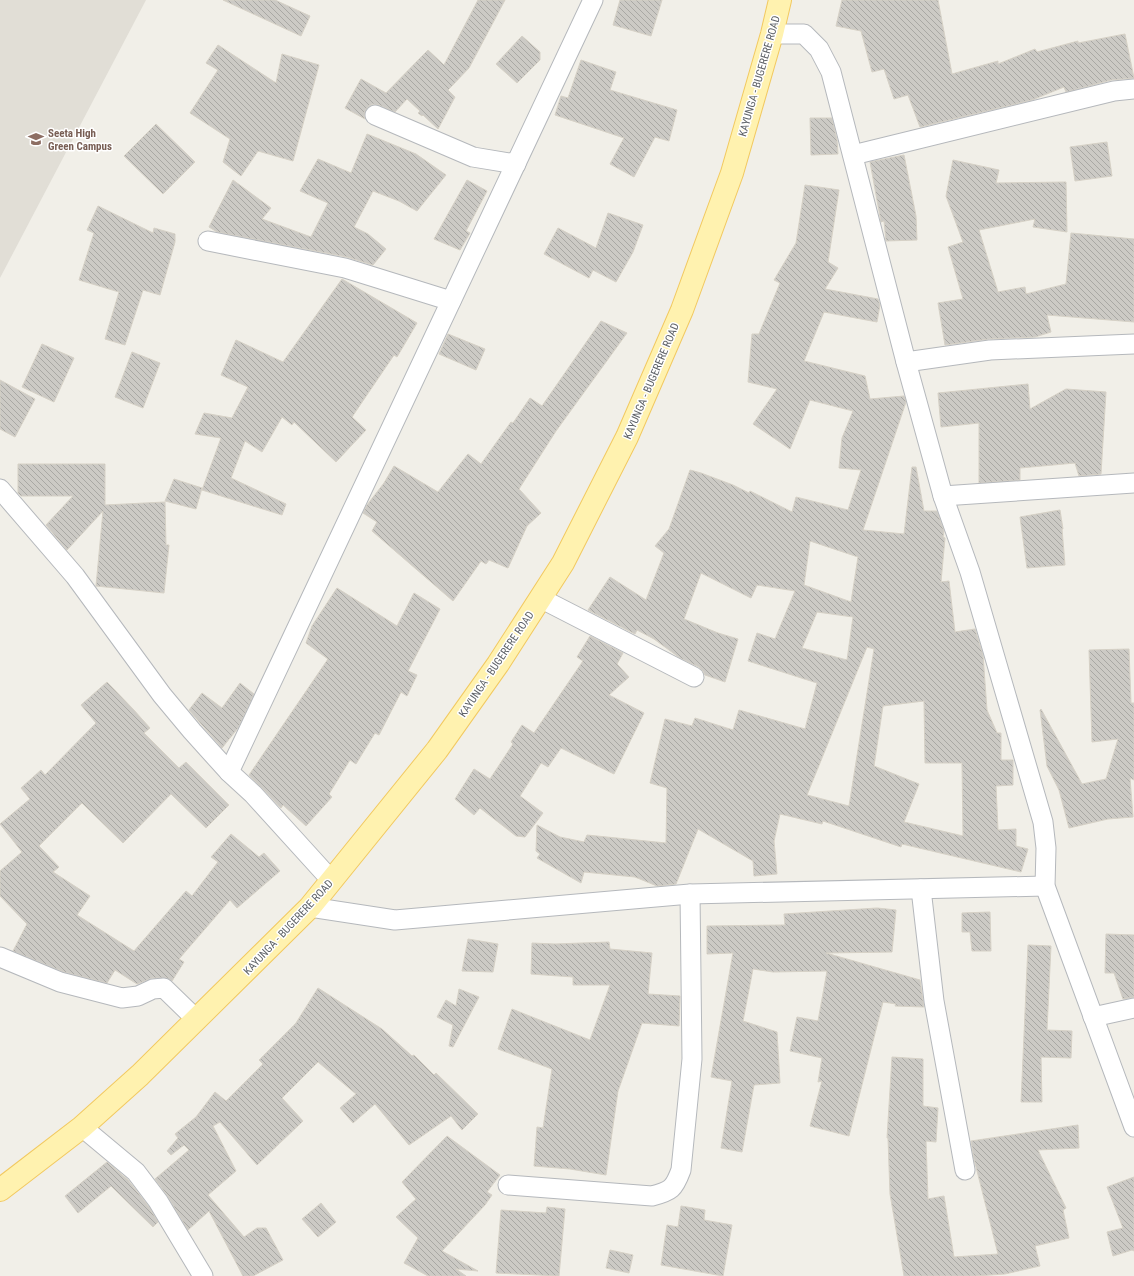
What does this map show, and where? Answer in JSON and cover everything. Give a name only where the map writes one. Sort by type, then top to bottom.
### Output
[{"type":"main road","name":"KAYUNGA - BUGERERE ROAD","points":[[0,1190],[82,1127],[140,1075],[310,907],[437,750],[498,664],[563,563],[627,437],[682,310],[732,173],[772,34],[780,0]]},
{"type":"street","points":[[229,772],[593,0]]},
{"type":"street","points":[[772,34],[804,34],[820,49],[831,72],[906,362],[943,496],[970,572],[1043,822],[1046,848],[1045,886],[1134,1127]]},
{"type":"street","points":[[853,156],[1114,91],[1134,89]]},
{"type":"street","points":[[375,115],[473,157],[516,164]]},
{"type":"street","points":[[208,241],[345,268],[451,301]]},
{"type":"street","points":[[906,362],[990,350],[1134,344]]},
{"type":"street","points":[[943,496],[1134,483]]},
{"type":"street","points":[[0,489],[75,576],[162,695],[192,731],[229,772],[253,794],[332,881]]},
{"type":"street","points":[[540,598],[694,677]]},
{"type":"street","points":[[310,907],[395,920],[690,894],[1045,886]]},
{"type":"street","points":[[921,889],[934,1001],[965,1170]]},
{"type":"street","points":[[508,1185],[652,1196],[668,1192],[677,1183],[681,1170],[692,1059],[690,894]]},
{"type":"street","points":[[0,957],[60,982],[122,998],[138,996],[153,989],[164,988],[197,1020]]},
{"type":"street","points":[[1094,1017],[1134,1008]]},
{"type":"street","points":[[82,1127],[136,1172],[158,1201],[203,1276]]},
{"type":"shaded area","name":"Seeta High Green Campus","points":[[0,0],[146,0],[0,278]]},
{"type":"building","points":[[223,0],[275,0],[310,16],[301,36]]},
{"type":"building","points":[[478,0],[505,0],[469,68],[448,90],[455,97],[438,129],[423,115],[422,116],[418,113],[420,111],[407,99],[395,112],[373,104],[365,111],[365,119],[345,108],[361,79],[386,93],[428,50],[444,65]]},
{"type":"building","points":[[620,0],[662,0],[651,36],[613,25]]},
{"type":"building","points":[[842,0],[938,0],[952,74],[998,61],[998,64],[1035,49],[1037,52],[1078,41],[1078,43],[1125,34],[1134,78],[1111,80],[1066,92],[1064,87],[1032,100],[920,127],[908,95],[894,99],[884,69],[872,72],[861,31],[836,26]]},
{"type":"building","points":[[522,36],[540,52],[540,60],[517,83],[496,64]]},
{"type":"building","points":[[218,45],[276,83],[282,54],[319,65],[293,161],[258,151],[241,176],[223,162],[230,139],[190,113],[218,70],[206,63]]},
{"type":"building","points":[[581,60],[616,72],[610,90],[677,110],[669,141],[655,137],[634,177],[610,164],[624,138],[555,115],[561,96],[568,98]]},
{"type":"building","points":[[810,118],[832,118],[837,140],[838,154],[811,155]]},
{"type":"building","points":[[156,124],[195,162],[163,194],[124,156]]},
{"type":"building","points":[[367,134],[416,154],[446,175],[417,211],[399,201],[373,191],[354,227],[368,234],[386,249],[373,265],[347,257],[217,232],[209,227],[233,180],[271,208],[262,219],[311,237],[328,203],[300,191],[318,159],[351,173]]},
{"type":"building","points":[[1107,142],[1112,176],[1075,181],[1070,147]]},
{"type":"building","points":[[904,155],[916,216],[917,240],[886,241],[884,221],[881,222],[870,162]]},
{"type":"building","points":[[953,160],[999,170],[996,183],[1066,182],[1067,232],[1033,227],[1035,219],[979,230],[998,292],[1025,287],[1026,294],[1066,284],[1071,233],[1134,239],[1134,322],[1047,315],[1051,332],[1035,337],[989,339],[945,345],[938,303],[963,299],[948,247],[963,242],[946,196]]},
{"type":"building","points":[[467,180],[487,191],[466,231],[470,233],[460,250],[434,239]]},
{"type":"building","points":[[805,185],[839,190],[828,262],[838,268],[825,289],[878,299],[880,305],[877,322],[824,312],[804,361],[865,376],[870,399],[904,396],[906,402],[863,530],[904,534],[912,467],[916,467],[924,511],[937,511],[944,531],[943,537],[945,538],[941,582],[949,581],[955,632],[975,629],[983,655],[987,710],[997,733],[1001,733],[1001,760],[1013,760],[1013,785],[996,786],[998,830],[1016,829],[1016,846],[1028,849],[1021,872],[902,844],[901,847],[823,821],[822,824],[780,814],[774,841],[777,874],[754,876],[753,861],[698,829],[676,884],[657,886],[635,877],[584,872],[581,883],[537,858],[540,854],[536,851],[537,825],[560,837],[584,842],[587,835],[666,843],[667,788],[650,783],[665,719],[692,726],[695,718],[733,730],[739,710],[805,729],[817,683],[748,661],[757,633],[775,639],[795,591],[757,585],[751,598],[701,573],[684,619],[718,633],[738,639],[725,682],[705,675],[699,667],[680,658],[654,639],[637,630],[635,634],[588,610],[610,577],[646,600],[664,553],[655,546],[669,529],[690,470],[733,485],[749,493],[750,491],[792,512],[796,497],[848,510],[861,470],[839,468],[842,438],[853,411],[810,400],[790,449],[753,424],[777,389],[748,382],[752,334],[759,334],[780,283],[774,280],[796,243]],"holes":[[[810,541],[858,557],[851,602],[804,585]],[[817,612],[853,617],[847,660],[802,648]],[[867,647],[874,649],[849,806],[807,795]],[[924,701],[925,763],[962,763],[963,836],[904,822],[919,784],[874,766],[883,706]]]},
{"type":"building","points":[[98,206],[153,233],[154,228],[175,234],[175,242],[160,295],[143,290],[125,345],[105,339],[119,292],[79,280],[94,233],[87,230]]},
{"type":"building","points":[[608,213],[643,225],[633,252],[616,282],[593,270],[589,278],[544,254],[558,228],[596,248]]},
{"type":"building","points":[[342,279],[417,323],[397,357],[394,355],[352,417],[366,430],[336,462],[294,422],[292,425],[282,417],[262,452],[245,441],[231,478],[286,504],[282,515],[202,490],[221,438],[195,434],[204,413],[232,418],[248,387],[221,375],[236,340],[283,362]]},
{"type":"building","points":[[601,321],[627,333],[556,431],[519,489],[541,513],[527,526],[508,568],[489,560],[486,564],[481,561],[453,601],[372,531],[377,522],[363,513],[367,505],[384,483],[394,466],[438,492],[468,454],[481,464],[511,422],[513,423],[530,398],[542,406]]},
{"type":"building","points":[[448,334],[485,349],[476,370],[439,354]]},
{"type":"building","points":[[42,344],[74,358],[54,402],[22,387]]},
{"type":"building","points":[[132,352],[160,363],[143,408],[115,397]]},
{"type":"building","points":[[0,380],[35,399],[15,437],[0,429]]},
{"type":"building","points":[[1028,384],[1030,409],[1066,389],[1106,392],[1101,474],[1079,476],[1075,463],[1020,468],[1020,480],[979,483],[979,423],[941,427],[938,393]]},
{"type":"building","points":[[18,464],[105,464],[105,505],[165,502],[166,545],[169,545],[164,593],[96,586],[103,511],[67,550],[46,525],[73,496],[21,496],[18,493]]},
{"type":"building","points":[[174,479],[202,488],[196,509],[165,501]]},
{"type":"building","points":[[1060,510],[1063,529],[1065,565],[1027,568],[1020,517]]},
{"type":"building","points":[[337,588],[397,626],[414,593],[440,609],[408,671],[417,675],[407,696],[401,692],[379,735],[375,733],[356,764],[350,760],[329,794],[332,797],[306,826],[283,805],[281,808],[249,775],[328,659],[306,643],[312,626]]},
{"type":"building","points":[[590,636],[623,653],[617,664],[629,677],[609,695],[644,713],[614,774],[561,748],[548,767],[541,763],[520,796],[543,813],[525,837],[516,836],[480,808],[474,815],[455,799],[474,769],[490,779],[513,744],[511,742],[522,725],[534,733],[583,661],[577,657]]},
{"type":"building","points":[[1129,649],[1131,703],[1134,703],[1134,780],[1130,778],[1133,817],[1108,819],[1069,828],[1059,790],[1047,766],[1040,710],[1041,709],[1082,784],[1106,779],[1118,739],[1092,742],[1089,650]]},
{"type":"building","points":[[107,682],[150,728],[144,733],[179,768],[186,762],[229,805],[206,828],[171,794],[123,843],[82,803],[39,846],[59,867],[53,872],[90,896],[77,915],[134,951],[186,891],[192,896],[218,862],[211,857],[231,834],[259,857],[264,853],[280,871],[237,908],[230,900],[179,959],[184,962],[172,981],[167,978],[152,978],[137,984],[115,970],[107,983],[64,972],[13,951],[27,924],[0,896],[0,871],[22,852],[0,824],[30,799],[21,788],[41,770],[45,775],[96,723],[81,705]]},
{"type":"building","points":[[240,683],[254,694],[238,728],[222,748],[189,710],[202,693],[222,708]]},
{"type":"building","points":[[877,908],[896,910],[892,952],[826,953],[920,980],[924,1007],[895,1006],[896,1004],[883,1002],[849,1136],[810,1126],[822,1081],[818,1082],[822,1058],[790,1051],[797,1017],[818,1021],[827,971],[773,972],[753,969],[743,1021],[777,1032],[780,1083],[754,1085],[742,1152],[721,1148],[732,1081],[711,1077],[733,953],[707,954],[707,926],[785,925],[784,914]]},
{"type":"building","points":[[990,912],[991,951],[972,951],[970,932],[962,932],[962,913]]},
{"type":"building","points":[[1106,934],[1134,935],[1134,997],[1123,999],[1114,973],[1105,973]]},
{"type":"building","points":[[468,939],[498,944],[493,972],[462,971]]},
{"type":"building","points":[[609,942],[610,949],[652,953],[648,994],[680,996],[679,1026],[642,1023],[618,1091],[606,1175],[570,1169],[534,1166],[537,1127],[543,1128],[552,1069],[498,1049],[512,1009],[590,1040],[610,985],[573,985],[573,977],[531,974],[532,943],[555,944]]},
{"type":"building","points":[[1028,945],[1051,946],[1047,1030],[1072,1031],[1071,1058],[1041,1057],[1042,1102],[1021,1102]]},
{"type":"building","points":[[318,988],[382,1029],[412,1056],[414,1055],[434,1075],[436,1073],[478,1114],[462,1130],[451,1116],[409,1145],[375,1104],[353,1123],[340,1108],[356,1094],[318,1062],[282,1098],[303,1121],[257,1165],[220,1122],[213,1126],[236,1171],[208,1195],[244,1237],[257,1228],[266,1228],[283,1260],[253,1276],[243,1276],[209,1211],[188,1230],[167,1195],[155,1179],[189,1150],[184,1145],[171,1155],[167,1151],[178,1138],[175,1134],[196,1117],[215,1092],[226,1101],[263,1064],[259,1060],[296,1023]]},
{"type":"building","points":[[459,989],[479,997],[453,1047],[449,1046],[453,1025],[437,1017],[446,1000],[456,1006]]},
{"type":"building","points":[[892,1057],[923,1059],[923,1106],[938,1108],[936,1142],[926,1141],[928,1199],[944,1196],[954,1257],[998,1254],[974,1159],[971,1141],[1078,1125],[1079,1148],[1038,1150],[1066,1208],[1063,1210],[1069,1238],[1035,1246],[1040,1266],[1005,1274],[975,1276],[904,1276],[890,1194],[887,1138]]},
{"type":"building","points":[[447,1136],[500,1175],[487,1192],[492,1195],[485,1205],[442,1251],[478,1271],[456,1269],[466,1276],[428,1276],[404,1263],[418,1238],[396,1217],[416,1199],[402,1182]]},
{"type":"building","points":[[107,1162],[128,1180],[149,1207],[158,1222],[153,1227],[111,1186],[78,1213],[65,1196]]},
{"type":"building","points":[[1134,1177],[1134,1251],[1132,1250],[1113,1256],[1107,1232],[1123,1228],[1107,1187]]},
{"type":"building","points":[[321,1203],[336,1222],[318,1237],[302,1219]]},
{"type":"building","points":[[681,1206],[705,1210],[704,1220],[732,1225],[723,1276],[661,1265],[667,1225],[678,1227]]},
{"type":"building","points":[[547,1207],[565,1209],[559,1276],[496,1273],[501,1210],[546,1213]]},
{"type":"building","points":[[610,1250],[633,1255],[629,1273],[606,1268]]},
{"type":"place","name":"Seeta High Green Campus","points":[[36,139]]}]
